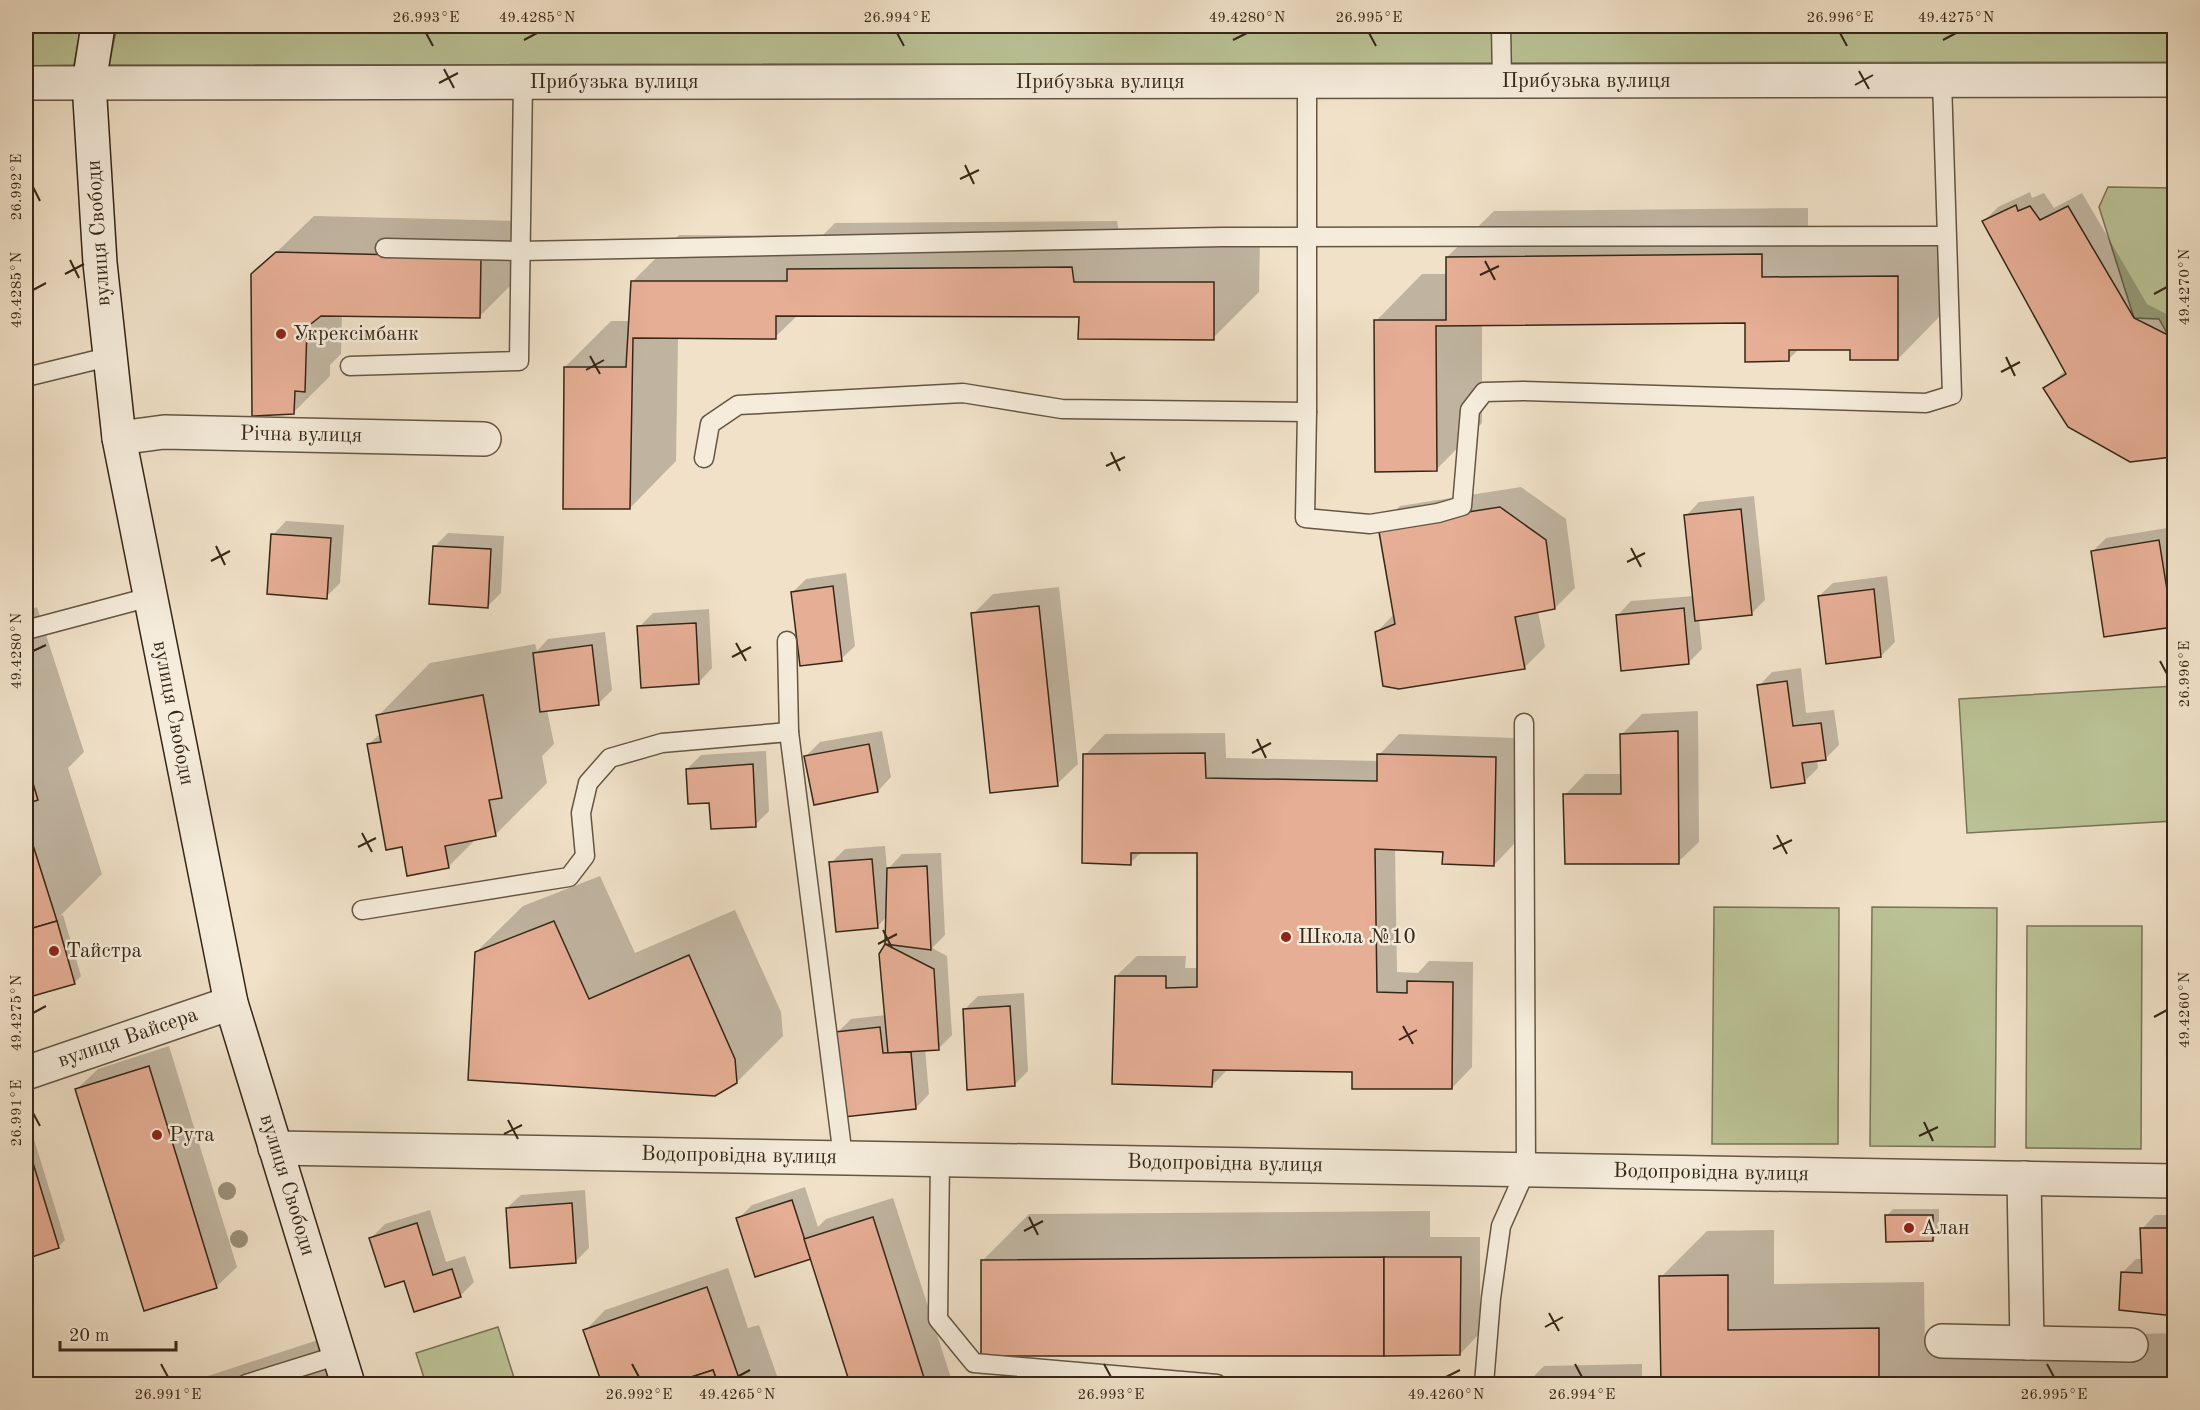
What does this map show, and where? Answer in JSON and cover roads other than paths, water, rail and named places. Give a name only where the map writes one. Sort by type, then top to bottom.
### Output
[{"type":"street","name":"вулиця Свободи","points":[[98,26],[89,83],[108,357],[119,438],[231,1003],[344,1370]]},
{"type":"street","name":"Прибузька вулиця","points":[[26,83],[2175,80]]},
{"type":"street","name":"Річна вулиця","points":[[119,438],[164,432],[484,439]]},
{"type":"street","name":"вулиця Вайсера","points":[[26,1073],[231,1003]]},
{"type":"street","name":"Водопровідна вулиця","points":[[275,1148],[2175,1181]]},
{"type":"street","points":[[2024,1178],[2027,1343]]},
{"type":"street","points":[[1942,1341],[2131,1345]]},
{"type":"lane","points":[[1501,26],[1502,81]]},
{"type":"lane","points":[[1307,82],[1305,518],[1370,524],[1438,513],[1462,506],[1470,410],[1484,392],[1926,403],[1952,395],[1945,236],[1942,81]]},
{"type":"lane","points":[[350,366],[519,361],[523,82]]},
{"type":"lane","points":[[385,248],[520,251],[1306,237],[1945,236]]},
{"type":"lane","points":[[26,375],[108,357]]},
{"type":"lane","points":[[704,458],[710,424],[738,405],[963,393],[1062,409],[1307,412]]},
{"type":"lane","points":[[26,630],[150,597]]},
{"type":"lane","points":[[787,641],[789,732],[843,1157]]},
{"type":"lane","points":[[1484,1384],[1491,1298],[1501,1226],[1527,1170],[1524,723]]},
{"type":"lane","points":[[362,910],[569,877],[585,856],[581,813],[588,783],[610,758],[662,743],[789,732]]},
{"type":"lane","points":[[940,1159],[938,1319],[974,1363],[1217,1384]]},
{"type":"lane","points":[[246,1384],[344,1370]]},
{"type":"place","name":"Укрексімбанк","points":[[281,334]]},
{"type":"place","name":"Школа №10","points":[[1286,937]]},
{"type":"place","name":"Тайстра","points":[[54,951]]},
{"type":"place","name":"Рута","points":[[157,1135]]},
{"type":"place","name":"Алан","points":[[1909,1228]]}]
